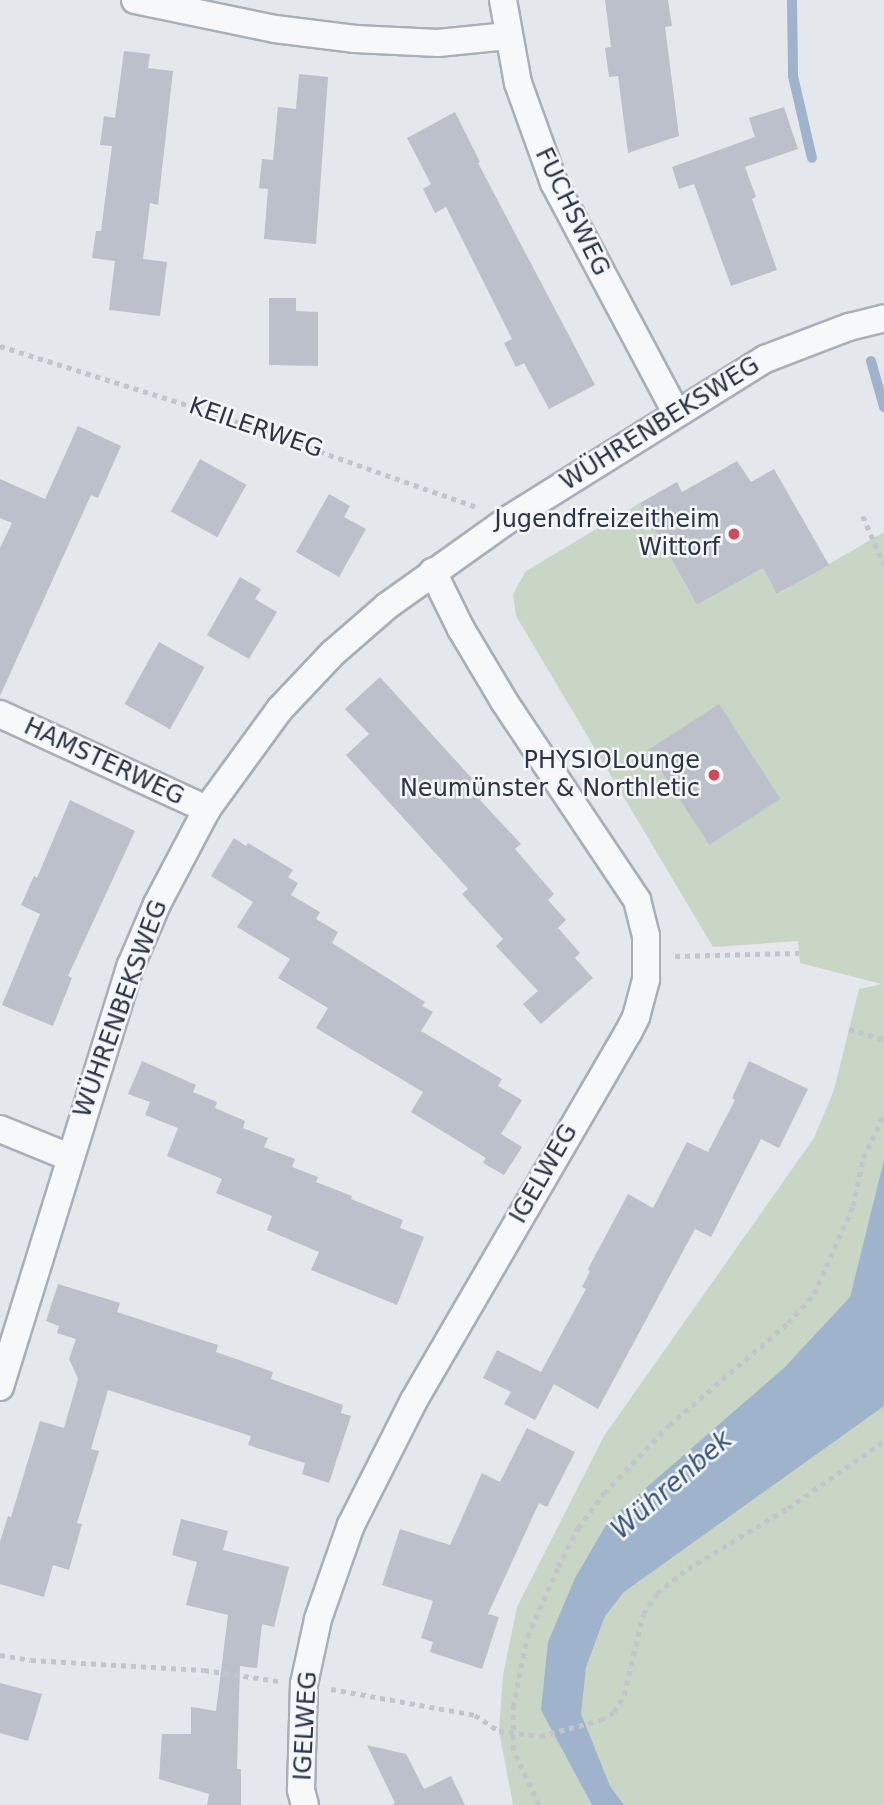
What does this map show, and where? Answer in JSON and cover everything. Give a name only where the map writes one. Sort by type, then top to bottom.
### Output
[{"type":"street","points":[[135,0],[275,29],[355,38],[438,43],[508,36]]},
{"type":"street","name":"FUCHSWEG","points":[[503,0],[522,96],[554,183],[676,412]]},
{"type":"street","name":"WÜHRENBEKSWEG","points":[[0,1387],[69,1157],[131,965],[162,894],[207,809],[280,709],[315,672],[387,606],[509,519],[676,412],[765,359],[838,331],[884,318]]},
{"type":"street","name":"IGELWEG","points":[[305,1805],[301,1790],[304,1684],[318,1619],[351,1525],[413,1402],[628,1033],[642,998],[646,957],[645,927],[637,900],[504,701],[461,629],[433,572]]},
{"type":"street","name":"HAMSTERWEG","points":[[0,714],[207,809]]},
{"type":"street","points":[[0,1129],[69,1157]]},
{"type":"path","name":"KEILERWEG","points":[[0,346],[310,446],[509,519]]},
{"type":"path","points":[[863,516],[884,565]]},
{"type":"path","points":[[646,957],[799,953]]},
{"type":"path","points":[[849,1030],[884,1040]]},
{"type":"path","points":[[539,1805],[513,1750],[513,1707],[527,1637],[558,1567],[578,1528],[625,1470],[669,1425],[767,1341],[814,1294],[853,1206],[863,1158],[884,1114]]},
{"type":"path","points":[[540,1736],[601,1720],[614,1712],[624,1695],[643,1614],[657,1593],[677,1576],[788,1508],[884,1441]]},
{"type":"green space","points":[[640,503],[697,605],[763,568],[778,594],[884,532],[884,1805],[513,1805],[499,1731],[503,1675],[517,1607],[604,1436],[814,1138],[834,1090],[859,989],[882,984],[800,963],[798,941],[713,947],[516,616],[513,594],[526,571]]},
{"type":"water","points":[[884,1160],[884,1406],[624,1592],[605,1616],[586,1667],[581,1714],[610,1786],[624,1805],[592,1805],[541,1710],[548,1642],[575,1578],[609,1520],[784,1368],[850,1297]]},
{"type":"building","points":[[605,0],[668,0],[672,26],[665,27],[679,136],[628,153],[618,76],[609,77],[605,48],[611,47]]},
{"type":"building","points":[[124,51],[150,54],[148,68],[173,71],[158,205],[150,203],[143,259],[167,262],[160,316],[109,310],[115,261],[92,258],[96,231],[101,231],[112,146],[100,145],[104,116],[115,118]]},
{"type":"building","points":[[299,74],[328,77],[316,244],[264,239],[268,189],[259,188],[262,159],[273,160],[278,107],[296,109]]},
{"type":"building","points":[[784,107],[798,149],[745,167],[756,197],[752,199],[777,270],[731,286],[694,184],[679,189],[672,167],[755,137],[749,118]]},
{"type":"building","points":[[455,112],[480,162],[478,163],[595,385],[549,409],[524,363],[516,367],[504,343],[512,339],[446,207],[435,213],[423,189],[431,184],[407,138]]},
{"type":"building","points":[[269,298],[296,298],[296,311],[318,312],[318,366],[269,365]]},
{"type":"building","points":[[78,426],[121,446],[98,498],[91,495],[0,696],[0,548],[12,523],[0,518],[0,479],[45,499]]},
{"type":"building","points":[[200,459],[246,485],[217,537],[171,511]]},
{"type":"building","name":"Jugendfreizeitheim Wittorf","points":[[737,461],[751,482],[774,469],[829,565],[777,594],[763,568],[697,605],[640,503],[677,482],[682,492]]},
{"type":"building","points":[[329,494],[350,506],[344,517],[366,529],[339,577],[296,552]]},
{"type":"building","points":[[240,577],[261,589],[255,599],[277,612],[249,659],[207,635]]},
{"type":"building","points":[[159,642],[204,667],[170,729],[125,704]]},
{"type":"building","points":[[380,677],[486,794],[480,800],[521,844],[515,849],[554,894],[548,900],[566,920],[558,928],[580,953],[575,958],[593,978],[541,1024],[523,1004],[538,991],[496,946],[503,939],[462,894],[468,889],[346,755],[369,734],[345,709]]},
{"type":"building","name":"PHYSIOLounge Neumünster & Northletic","points":[[719,704],[781,799],[709,845],[648,750]]},
{"type":"building","points":[[70,800],[135,831],[68,976],[72,978],[53,1026],[2,1005],[40,914],[21,905],[34,876],[37,878]]},
{"type":"building","points":[[234,838],[246,846],[248,843],[293,870],[288,877],[298,883],[291,895],[320,912],[316,919],[338,932],[332,943],[425,1002],[422,1006],[433,1012],[421,1031],[502,1079],[498,1086],[522,1100],[501,1134],[522,1147],[504,1175],[483,1163],[486,1158],[411,1112],[423,1092],[316,1028],[328,1008],[278,978],[290,959],[237,927],[253,902],[211,876]]},
{"type":"building","points":[[142,1061],[196,1085],[193,1092],[217,1102],[215,1108],[245,1121],[243,1128],[268,1138],[264,1147],[295,1159],[292,1167],[318,1177],[316,1182],[403,1220],[400,1228],[424,1237],[397,1305],[311,1270],[319,1252],[267,1230],[272,1216],[216,1193],[222,1179],[167,1156],[178,1128],[145,1115],[150,1102],[128,1094]]},
{"type":"building","points":[[749,1061],[808,1089],[779,1148],[761,1139],[711,1237],[695,1229],[598,1409],[554,1384],[535,1420],[504,1404],[511,1392],[483,1378],[497,1350],[541,1372],[586,1289],[582,1287],[590,1271],[588,1269],[628,1194],[653,1208],[687,1142],[708,1152],[735,1100],[732,1098]]},
{"type":"building","points":[[58,1284],[120,1303],[117,1312],[218,1345],[216,1352],[273,1372],[271,1379],[343,1405],[341,1413],[351,1416],[329,1483],[302,1474],[305,1463],[248,1445],[251,1436],[108,1390],[91,1449],[99,1451],[77,1523],[82,1524],[69,1570],[53,1565],[44,1597],[0,1584],[0,1542],[8,1516],[11,1517],[40,1421],[64,1428],[78,1379],[69,1359],[76,1339],[57,1333],[59,1326],[46,1321]]},
{"type":"building","points":[[527,1428],[575,1452],[547,1507],[539,1503],[488,1614],[499,1617],[482,1669],[430,1652],[433,1642],[421,1638],[433,1601],[382,1585],[400,1529],[450,1545],[482,1473],[500,1482]]},
{"type":"building","points":[[181,1519],[228,1531],[223,1550],[289,1567],[274,1627],[262,1624],[257,1668],[240,1666],[237,1769],[241,1769],[241,1805],[207,1805],[209,1794],[159,1779],[162,1734],[191,1734],[191,1707],[216,1711],[228,1615],[186,1605],[197,1562],[172,1555]]},
{"type":"building","points":[[0,1683],[42,1694],[28,1741],[0,1733]]},
{"type":"building","points":[[367,1745],[406,1754],[424,1789],[451,1776],[465,1805],[392,1805],[395,1803]]},
{"type":"waterway","name":"Wührenbek","points":[[792,0],[793,76],[812,158]]},
{"type":"waterway","name":"Wührenbek","points":[[871,361],[884,407]]},
{"type":"place","name":"Jugendfreizeitheim Wittorf","points":[[734,534]]},
{"type":"place","name":"PHYSIOLounge Neumünster & Northletic","points":[[714,775]]}]
